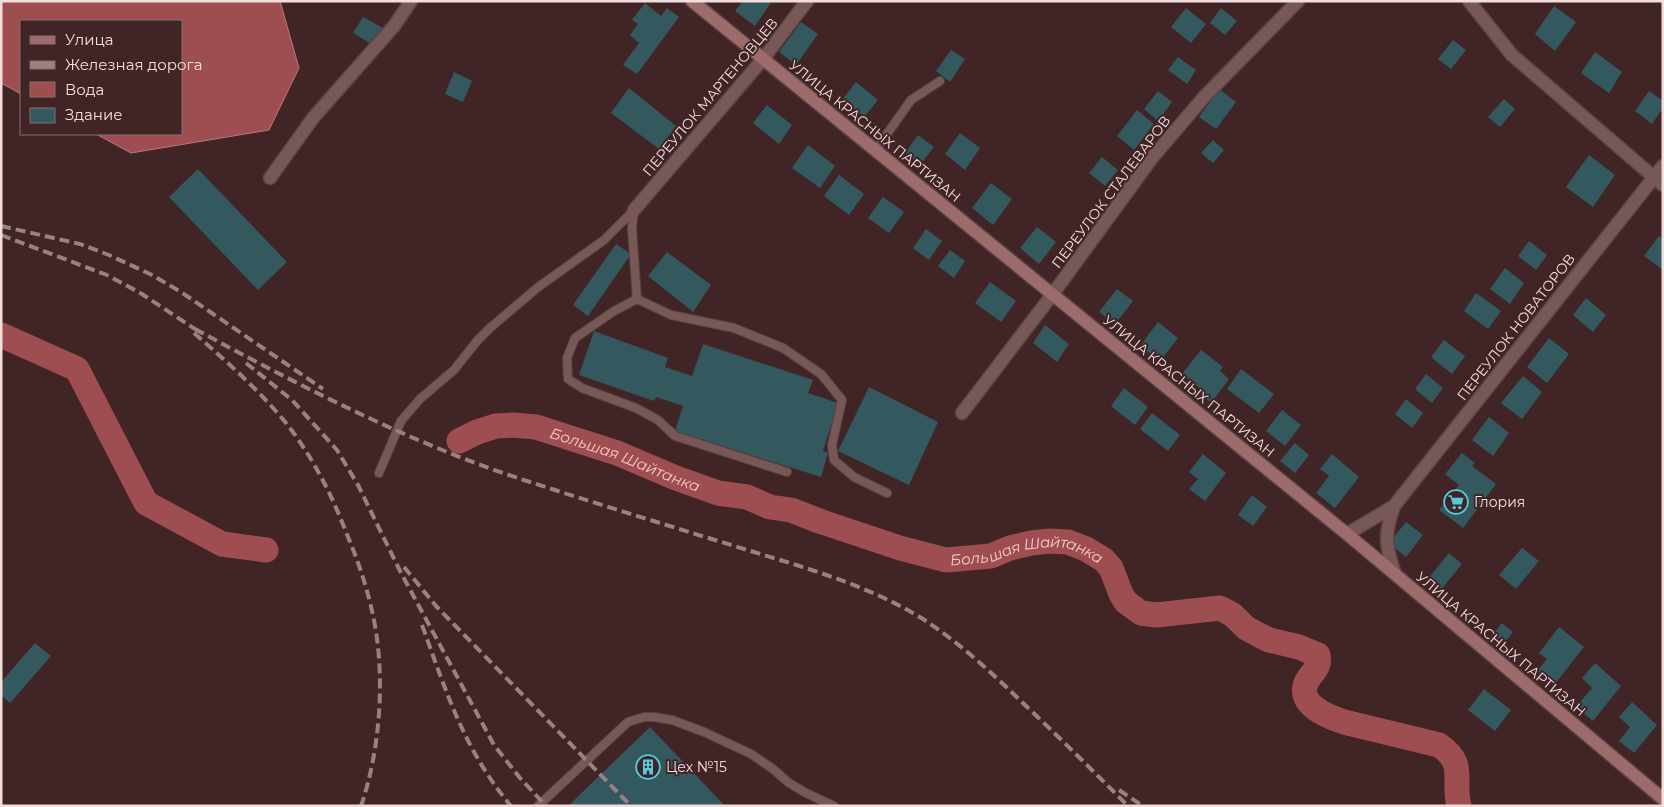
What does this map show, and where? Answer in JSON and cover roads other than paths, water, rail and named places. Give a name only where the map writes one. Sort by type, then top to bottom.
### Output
[{"type":"street","points":[[270,178],[313,118],[394,26],[411,1]]},
{"type":"street","name":"УЛИЦА КРАСНЫХ ПАРТИЗАН","points":[[692,1],[1347,534],[1663,799]]},
{"type":"street","name":"ПЕРЕУЛОК МАРТЕНОВЦЕВ","points":[[634,210],[762,59],[807,1]]},
{"type":"street","name":"ПЕРЕУЛОК СТАЛЕВАРОВ","points":[[962,413],[1052,295],[1152,158],[1204,97],[1260,42],[1298,1]]},
{"type":"street","points":[[1470,1],[1512,55],[1658,181]]},
{"type":"street","name":"ПЕРЕУЛОК НОВАТОРОВ","points":[[1394,506],[1658,181],[1663,166]]},
{"type":"street","points":[[1347,534],[1394,506]]},
{"type":"street","points":[[1394,506],[1386,528],[1387,550],[1395,574]]},
{"type":"lane","points":[[875,151],[911,100],[940,81]]},
{"type":"lane","points":[[634,210],[632,228],[637,299]]},
{"type":"lane","points":[[379,473],[401,421],[420,399],[454,370],[477,341],[497,322],[543,283],[604,240],[634,210]]},
{"type":"lane","points":[[637,299],[614,311],[575,338],[567,358],[568,379],[582,388],[636,408],[658,420],[675,436],[787,472]]},
{"type":"lane","points":[[637,299],[671,315],[734,328],[783,348],[821,374],[842,400],[832,445],[834,460],[854,478],[888,493]]},
{"type":"lane","points":[[538,806],[628,722],[644,717],[672,720],[730,743],[758,759],[806,793],[834,806]]},
{"type":"water","points":[[1,1],[280,1],[299,68],[269,130],[131,153],[98,135],[182,135],[182,20],[20,20],[20,93],[1,83]]},
{"type":"waterway","name":"Большая Шайтанка","points":[[1,335],[77,369],[146,503],[222,544],[266,550]]},
{"type":"waterway","name":"Большая Шайтанка","points":[[459,441],[477,432],[496,426],[536,427],[617,453],[676,478],[718,493],[747,497],[770,507],[791,510],[900,548],[946,560],[991,556],[1010,548],[1031,543],[1068,542],[1086,549],[1104,560],[1111,568],[1126,602],[1141,613],[1156,615],[1220,608],[1233,615],[1246,628],[1269,640],[1299,647],[1318,655],[1317,667],[1308,679],[1304,691],[1310,704],[1330,717],[1344,722],[1439,745],[1448,752],[1456,765],[1459,806]]},
{"type":"railway","points":[[1,226],[80,244],[152,275],[181,292],[323,389]]},
{"type":"railway","points":[[1,235],[107,275],[142,294],[201,333]]},
{"type":"railway","points":[[195,329],[317,393],[444,451],[610,508],[836,578],[881,596],[937,628],[976,659],[1128,806]]},
{"type":"railway","points":[[194,333],[253,387],[286,423],[312,462],[327,489],[357,561],[370,601],[376,634],[380,684],[377,735],[368,783],[361,806]]},
{"type":"railway","points":[[246,363],[292,400],[337,450],[358,485],[400,571],[494,745],[520,778],[546,806]]},
{"type":"railway","points":[[404,567],[436,606],[631,806]]},
{"type":"railway","points":[[422,625],[448,697],[469,742],[495,785],[511,806]]},
{"type":"railway","points":[[1119,790],[1143,806]]},
{"type":"place","name":"Глория","points":[[1456,502]]},
{"type":"place","name":"Цех №15","points":[[648,767]]}]
